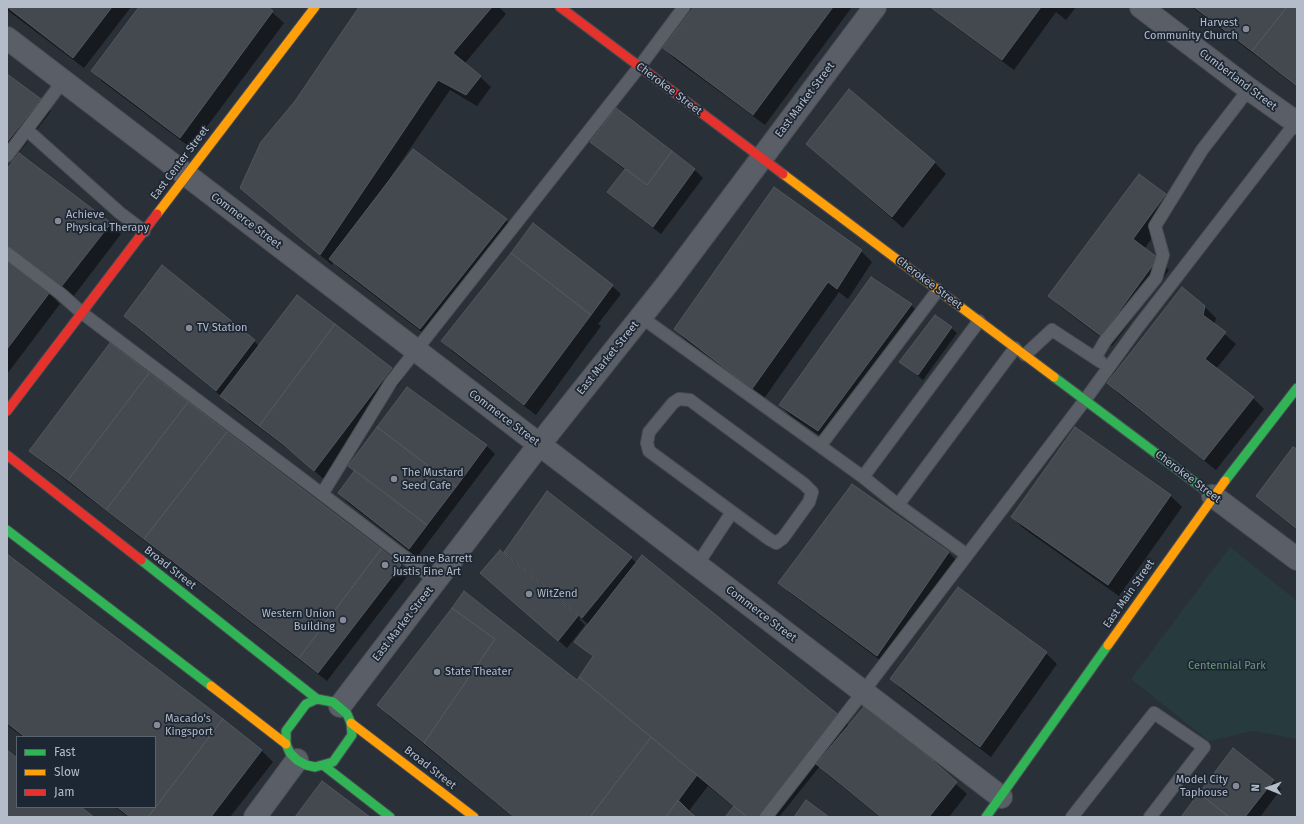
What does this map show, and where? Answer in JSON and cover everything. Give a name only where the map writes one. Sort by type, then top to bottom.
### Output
[{"type":"main road","name":"East Center Street","points":[[7,411],[315,7]]},
{"type":"main road","name":"Cherokee Street","points":[[560,7],[1213,496]]},
{"type":"main road","name":"East Main Street","points":[[986,817],[1213,496],[1297,388]]},
{"type":"main road","name":"Broad Street","points":[[7,455],[317,699]]},
{"type":"main road","points":[[7,530],[292,752],[306,765],[315,766],[333,762],[352,735],[346,714],[333,702],[317,699],[306,704],[286,731],[292,752]]},
{"type":"main road","name":"Broad Street","points":[[346,714],[474,817]]},
{"type":"main road","points":[[323,765],[390,817]]},
{"type":"street","name":"East Market Street","points":[[346,714],[436,581],[539,445],[668,283],[875,7]]},
{"type":"street","name":"Cumberland Street","points":[[1141,7],[1249,89],[1297,122]]},
{"type":"street","name":"Commerce Street","points":[[7,38],[1001,797]]},
{"type":"street","name":"Cherokee Street","points":[[1213,496],[1297,559]]},
{"type":"street","points":[[255,817],[292,752]]},
{"type":"lane","points":[[322,494],[391,382],[640,66],[684,7]]},
{"type":"lane","points":[[7,156],[63,81]]},
{"type":"lane","points":[[1095,358],[1105,341],[1156,278],[1163,255],[1155,226],[1202,150],[1249,89]]},
{"type":"lane","points":[[766,817],[1085,400],[1138,327],[1297,122]]},
{"type":"lane","points":[[27,130],[120,213],[144,231]]},
{"type":"lane","points":[[7,253],[82,312],[436,581]]},
{"type":"lane","points":[[820,446],[938,290]]},
{"type":"lane","points":[[641,317],[863,477],[898,505],[967,555]]},
{"type":"lane","points":[[863,477],[979,321]]},
{"type":"lane","points":[[1025,355],[1052,330],[1109,367]]},
{"type":"lane","points":[[898,505],[1015,348]]},
{"type":"lane","points":[[679,399],[690,400],[804,484],[812,492],[809,502],[783,538],[776,543],[732,512],[650,451],[647,443],[649,432],[673,403],[679,399]]},
{"type":"lane","points":[[697,565],[732,512]]},
{"type":"lane","points":[[1072,817],[1154,713],[1204,747],[1150,817]]},
{"type":"green space","name":"Centennial Park","points":[[1230,547],[1297,601],[1297,739],[1253,731],[1209,741],[1131,679]]},
{"type":"building","points":[[7,7],[112,7],[73,58]]},
{"type":"building","points":[[139,7],[268,7],[273,11],[180,138],[91,71]]},
{"type":"building","points":[[359,7],[492,7],[453,53],[481,76],[466,95],[438,80],[320,255],[240,188],[261,142],[295,101]]},
{"type":"building","points":[[694,7],[833,7],[753,115],[663,48]]},
{"type":"building","points":[[930,7],[1041,7],[1002,60]]},
{"type":"building","name":"Harvest Community Church","points":[[1194,7],[1287,7],[1252,51]]},
{"type":"building","points":[[1287,7],[1297,7],[1297,86],[1252,51]]},
{"type":"building","points":[[7,74],[41,99],[7,142]]},
{"type":"building","points":[[849,89],[935,162],[892,217],[806,144]]},
{"type":"building","points":[[616,108],[672,151],[647,185],[590,142]]},
{"type":"building","points":[[413,149],[507,219],[420,329],[329,259]]},
{"type":"building","points":[[672,151],[695,169],[653,227],[607,192],[625,169],[647,185]]},
{"type":"building","name":"Achieve Physical Therapy","points":[[19,153],[111,223],[61,287],[7,246],[7,169]]},
{"type":"building","points":[[1139,174],[1166,194],[1133,239],[1158,258],[1101,336],[1048,296]]},
{"type":"building","points":[[774,187],[862,250],[837,289],[828,282],[752,389],[674,329]]},
{"type":"building","points":[[533,223],[613,285],[591,315],[511,253]]},
{"type":"building","points":[[511,253],[591,315],[524,405],[441,341]]},
{"type":"building","points":[[7,258],[50,292],[7,349]]},
{"type":"building","name":"TV Station","points":[[162,265],[255,340],[216,391],[124,316]]},
{"type":"building","points":[[871,277],[912,304],[818,431],[779,405]]},
{"type":"building","points":[[1182,287],[1205,306],[1203,315],[1226,332],[1205,359],[1254,397],[1204,460],[1107,383]]},
{"type":"building","points":[[297,295],[335,324],[259,426],[220,396]]},
{"type":"building","points":[[935,315],[952,327],[918,375],[899,362]]},
{"type":"building","points":[[335,324],[392,368],[314,471],[259,426]]},
{"type":"building","points":[[110,343],[149,373],[68,480],[29,451]]},
{"type":"building","points":[[149,373],[188,402],[106,510],[68,480]]},
{"type":"building","points":[[407,387],[487,445],[456,487],[377,427]]},
{"type":"building","points":[[188,402],[227,432],[144,539],[106,510]]},
{"type":"building","points":[[377,427],[456,487],[427,525],[348,466]]},
{"type":"building","points":[[1075,427],[1171,495],[1108,585],[1011,517]]},
{"type":"building","points":[[227,432],[381,549],[299,658],[144,539]]},
{"type":"building","points":[[1293,447],[1297,449],[1297,529],[1256,496]]},
{"type":"building","points":[[355,470],[427,525],[409,549],[338,493]]},
{"type":"building","points":[[852,484],[949,552],[877,656],[778,583]]},
{"type":"building","points":[[547,491],[632,557],[582,618],[504,552]]},
{"type":"building","name":"Western Union Building","points":[[381,549],[401,565],[318,673],[299,658]]},
{"type":"building","name":"WitZend","points":[[500,550],[578,616],[558,641],[480,573]]},
{"type":"building","points":[[7,554],[223,719],[156,807],[156,736],[24,736],[7,723]]},
{"type":"building","points":[[642,555],[840,716],[759,817],[747,817],[579,677],[593,656],[574,642]]},
{"type":"building","points":[[958,587],[1047,652],[980,747],[890,679]]},
{"type":"building","points":[[464,591],[577,680],[579,677],[651,737],[590,817],[514,817],[424,743],[495,639],[452,608]]},
{"type":"building","name":"State Theater","points":[[452,608],[495,639],[424,743],[377,705]]},
{"type":"building","points":[[867,703],[957,782],[929,817],[881,817],[816,764]]},
{"type":"building","points":[[223,719],[262,750],[211,817],[148,817]]},
{"type":"building","points":[[651,737],[697,775],[666,817],[590,817]]},
{"type":"building","name":"Model City Taphouse","points":[[1233,748],[1274,780],[1245,817],[1229,817],[1199,793]]},
{"type":"building","points":[[7,750],[16,757],[16,808],[82,808],[94,817],[7,817]]},
{"type":"building","points":[[322,781],[370,817],[295,817]]},
{"type":"building","points":[[1199,793],[1229,817],[1181,817]]},
{"type":"building","points":[[678,800],[693,815],[696,817],[666,817]]},
{"type":"building","points":[[806,800],[829,817],[794,817]]},
{"type":"building","points":[[734,806],[747,817],[725,817]]},
{"type":"building","points":[[118,808],[155,808],[148,817],[130,817]]},
{"type":"traffic: fast","points":[[1054,377],[1213,496]]},
{"type":"traffic: fast","points":[[1225,481],[1297,388]]},
{"type":"traffic: fast","points":[[7,530],[211,686]]},
{"type":"traffic: fast","points":[[141,560],[317,699]]},
{"type":"traffic: fast","points":[[986,817],[1108,645]]},
{"type":"traffic: fast","points":[[317,699],[333,702],[347,714],[351,723],[352,735],[333,762],[315,767],[306,765],[297,760],[290,753],[286,744],[286,731],[306,704],[317,699]]},
{"type":"traffic: fast","points":[[323,765],[390,817]]},
{"type":"traffic: slow","points":[[157,214],[315,7]]},
{"type":"traffic: slow","points":[[783,174],[1054,377]]},
{"type":"traffic: slow","points":[[1108,645],[1225,481]]},
{"type":"traffic: slow","points":[[211,686],[286,744]]},
{"type":"traffic: slow","points":[[351,723],[474,817]]},
{"type":"traffic: jam","points":[[560,7],[783,174]]},
{"type":"traffic: jam","points":[[7,411],[157,214]]},
{"type":"traffic: jam","points":[[7,455],[141,560]]},
{"type":"place","name":"Harvest Community Church","points":[[1246,29]]},
{"type":"place","name":"Achieve Physical Therapy","points":[[58,221]]},
{"type":"place","name":"TV Station","points":[[189,328]]},
{"type":"place","name":"The Mustard Seed Cafe","points":[[394,479]]},
{"type":"place","name":"Suzanne Barrett Justis Fine Art","points":[[385,565]]},
{"type":"place","name":"WitZend","points":[[529,594]]},
{"type":"place","name":"Western Union Building","points":[[343,620]]},
{"type":"place","name":"State Theater","points":[[437,672]]},
{"type":"place","name":"Macado's Kingsport","points":[[157,725]]},
{"type":"place","name":"Model City Taphouse","points":[[1236,786]]}]
